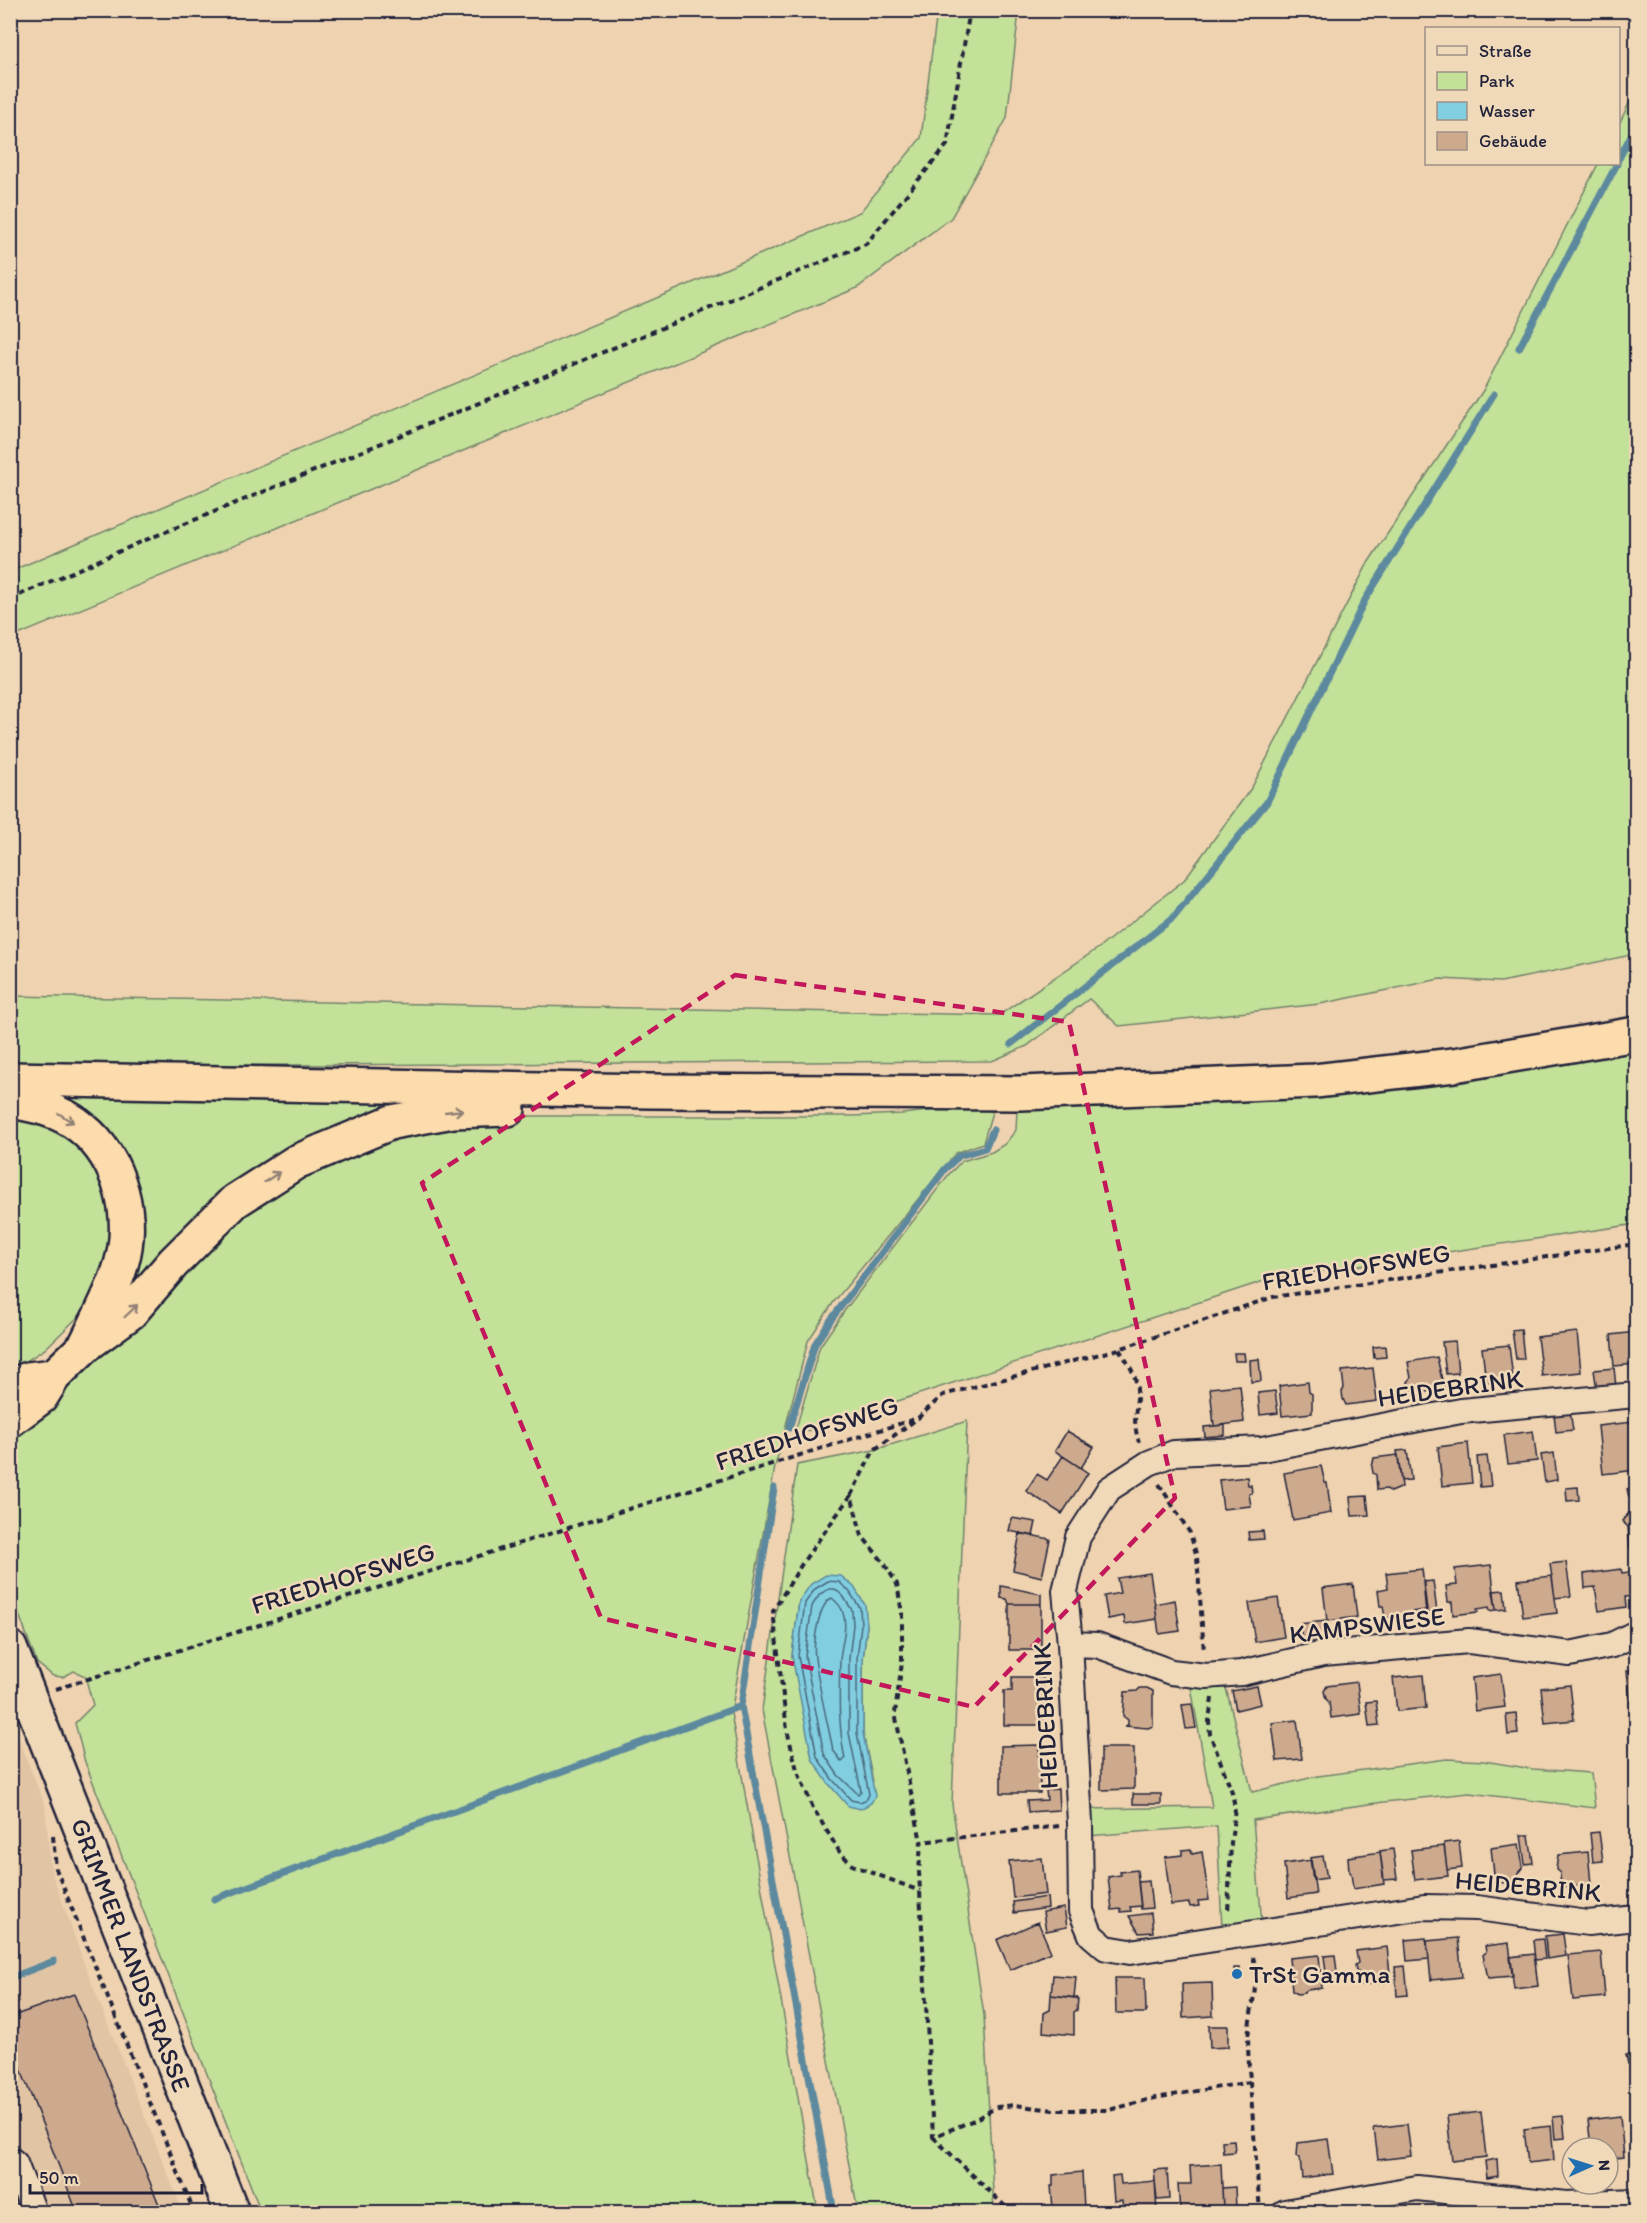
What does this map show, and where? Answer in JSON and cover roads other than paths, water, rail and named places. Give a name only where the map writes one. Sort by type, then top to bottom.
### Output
[{"type":"highway","points":[[10,1079],[650,1091],[1021,1093],[1315,1081],[1454,1065],[1636,1034]]},
{"type":"highway","points":[[10,1420],[41,1397],[54,1376],[85,1346],[130,1313],[173,1263],[235,1201],[296,1162],[393,1122],[453,1111],[608,1108],[650,1091]]},
{"type":"highway","points":[[10,1101],[28,1103],[57,1113],[82,1128],[98,1145],[113,1167],[123,1193],[127,1216],[126,1242],[121,1266],[85,1346]]},
{"type":"highway","points":[[10,1387],[28,1379],[54,1376]]},
{"type":"main road","name":"GRIMMER LANDSTRASSE","points":[[10,1648],[232,2212]]},
{"type":"street","name":"HEIDEBRINK","points":[[1636,1395],[1461,1411],[1262,1449],[1174,1453],[1149,1463],[1109,1489],[1078,1537],[1065,1591],[1080,1823],[1082,1911],[1091,1935],[1106,1948],[1130,1952],[1424,1907],[1477,1908],[1588,1923],[1636,1918]]},
{"type":"street","name":"KAMPSWIESE","points":[[1070,1644],[1097,1645],[1171,1672],[1206,1676],[1241,1673],[1323,1654],[1468,1641],[1570,1654],[1611,1645],[1636,1633]]},
{"type":"street","points":[[10,2159],[15,2163],[34,2212]]},
{"type":"street","points":[[1285,2212],[1417,2188],[1566,2204],[1636,2201]]},
{"type":"water","points":[[826,1575],[841,1576],[854,1587],[865,1605],[867,1625],[863,1659],[863,1733],[875,1796],[871,1803],[861,1809],[848,1806],[828,1783],[812,1759],[792,1656],[799,1601],[811,1584]]},
{"type":"waterway","points":[[1620,156],[1636,126]]},
{"type":"waterway","points":[[1519,348],[1616,165]]},
{"type":"waterway","points":[[1011,1044],[1173,918],[1267,802],[1365,600],[1494,394]]},
{"type":"waterway","points":[[789,1428],[815,1344],[830,1321],[945,1169],[959,1156],[985,1148],[993,1130]]},
{"type":"waterway","points":[[774,1488],[741,1706],[834,2212]]},
{"type":"waterway","points":[[214,1899],[741,1706]]},
{"type":"waterway","points":[[10,1978],[54,1961]]},
{"type":"place","name":"TrSt Gamma","points":[[1237,1974]]}]
